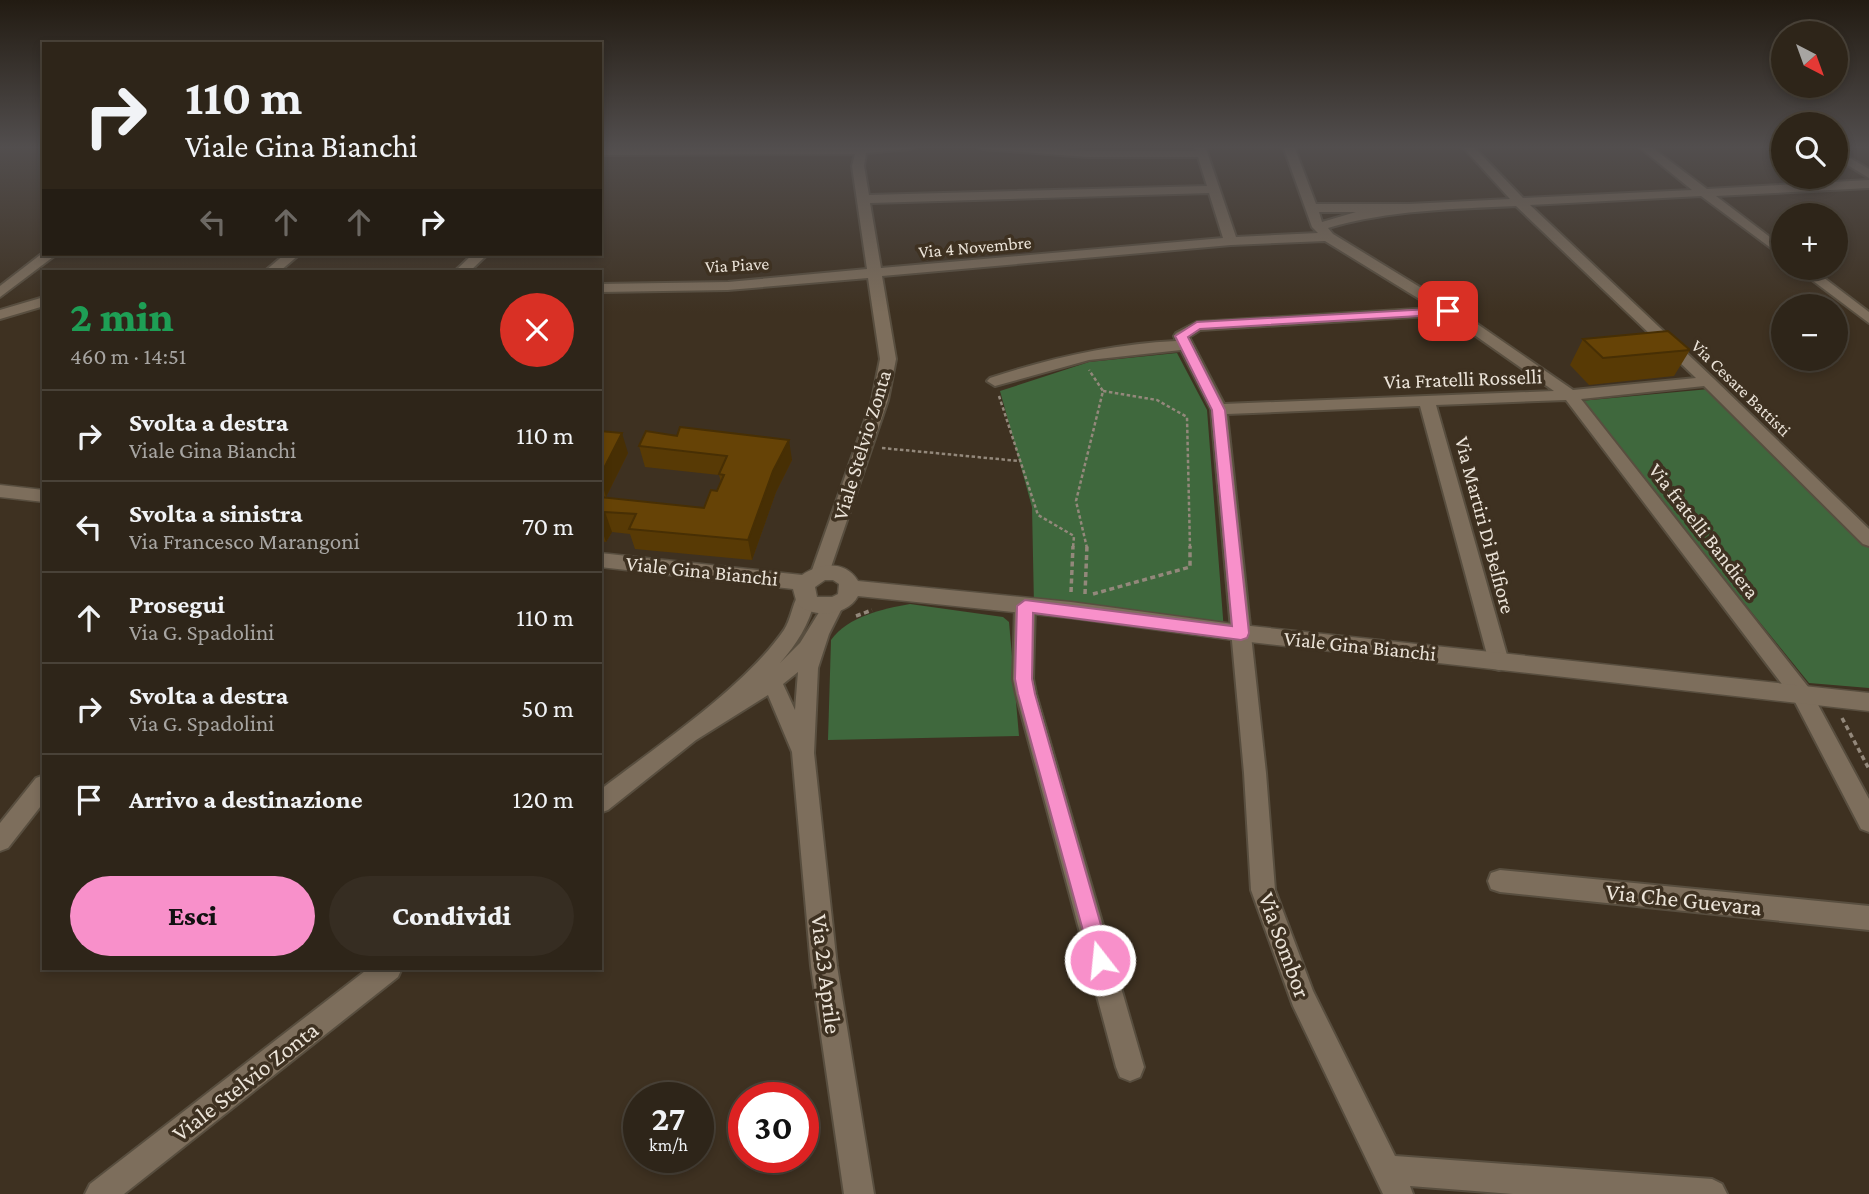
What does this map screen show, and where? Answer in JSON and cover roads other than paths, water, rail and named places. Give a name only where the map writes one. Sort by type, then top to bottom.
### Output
[{"type":"street","name":"Viale Stelvio Zonta","points":[[602,801],[688,734],[759,672],[787,639],[805,610],[810,585],[880,400],[888,359],[865,202]]},
{"type":"street","points":[[1218,202],[1231,241]]},
{"type":"street","points":[[1309,202],[1323,232]]},
{"type":"street","points":[[1311,208],[1409,208],[1544,202]]},
{"type":"street","points":[[1717,202],[1771,244]]},
{"type":"street","name":"Via Cesare Battisti","points":[[1520,203],[1869,540]]},
{"type":"street","name":"Via 4 Novembre","points":[[876,273],[1323,232],[1358,215],[1409,208]]},
{"type":"street","name":"Via Fratelli Rosselli","points":[[1323,232],[1448,311],[1570,395]]},
{"type":"street","points":[[0,294],[48,256]]},
{"type":"street","points":[[273,270],[291,256]]},
{"type":"street","points":[[463,270],[479,256]]},
{"type":"street","name":"Via Piave","points":[[602,288],[728,286],[876,273]]},
{"type":"street","points":[[1819,280],[1869,319]]},
{"type":"street","points":[[0,294],[42,295]]},
{"type":"street","points":[[0,315],[42,302]]},
{"type":"street","points":[[1219,410],[1181,336],[1197,326],[1448,311]]},
{"type":"street","points":[[995,381],[1046,364],[1132,347],[1186,345]]},
{"type":"street","name":"Via Fratelli Rosselli","points":[[1219,410],[1570,395],[1708,382]]},
{"type":"street","name":"Via fratelli Bandiera","points":[[1570,395],[1802,694],[1869,822]]},
{"type":"street","name":"Via Martiri Di Belfiore","points":[[1427,401],[1499,662]]},
{"type":"street","name":"Via Sombor","points":[[1219,410],[1263,890],[1302,997],[1392,1182]]},
{"type":"street","points":[[0,491],[42,496]]},
{"type":"street","name":"Viale Gina Bianchi","points":[[602,560],[810,585]]},
{"type":"street","points":[[842,575],[851,588],[846,599],[833,606],[817,607],[810,585],[842,575]]},
{"type":"street","name":"Viale Gina Bianchi","points":[[851,588],[1025,606],[1080,606],[1241,633],[1869,702]]},
{"type":"street","name":"Viale Stelvio Zonta","points":[[688,734],[772,681],[805,653],[820,636],[833,606]]},
{"type":"street","points":[[1025,606],[1023,679],[1026,694],[1130,1067]]},
{"type":"street","points":[[803,752],[808,667],[820,636]]},
{"type":"street","points":[[787,639],[787,650],[773,673],[772,681],[803,752]]},
{"type":"street","name":"Via 23 Aprile","points":[[803,752],[824,966],[859,1194]]},
{"type":"street","points":[[0,841],[42,788]]},
{"type":"street","name":"Via Che Guevara","points":[[1500,881],[1869,918]]},
{"type":"street","name":"Viale Stelvio Zonta","points":[[100,1194],[386,970]]},
{"type":"street","points":[[1392,1182],[1712,1194]]}]
